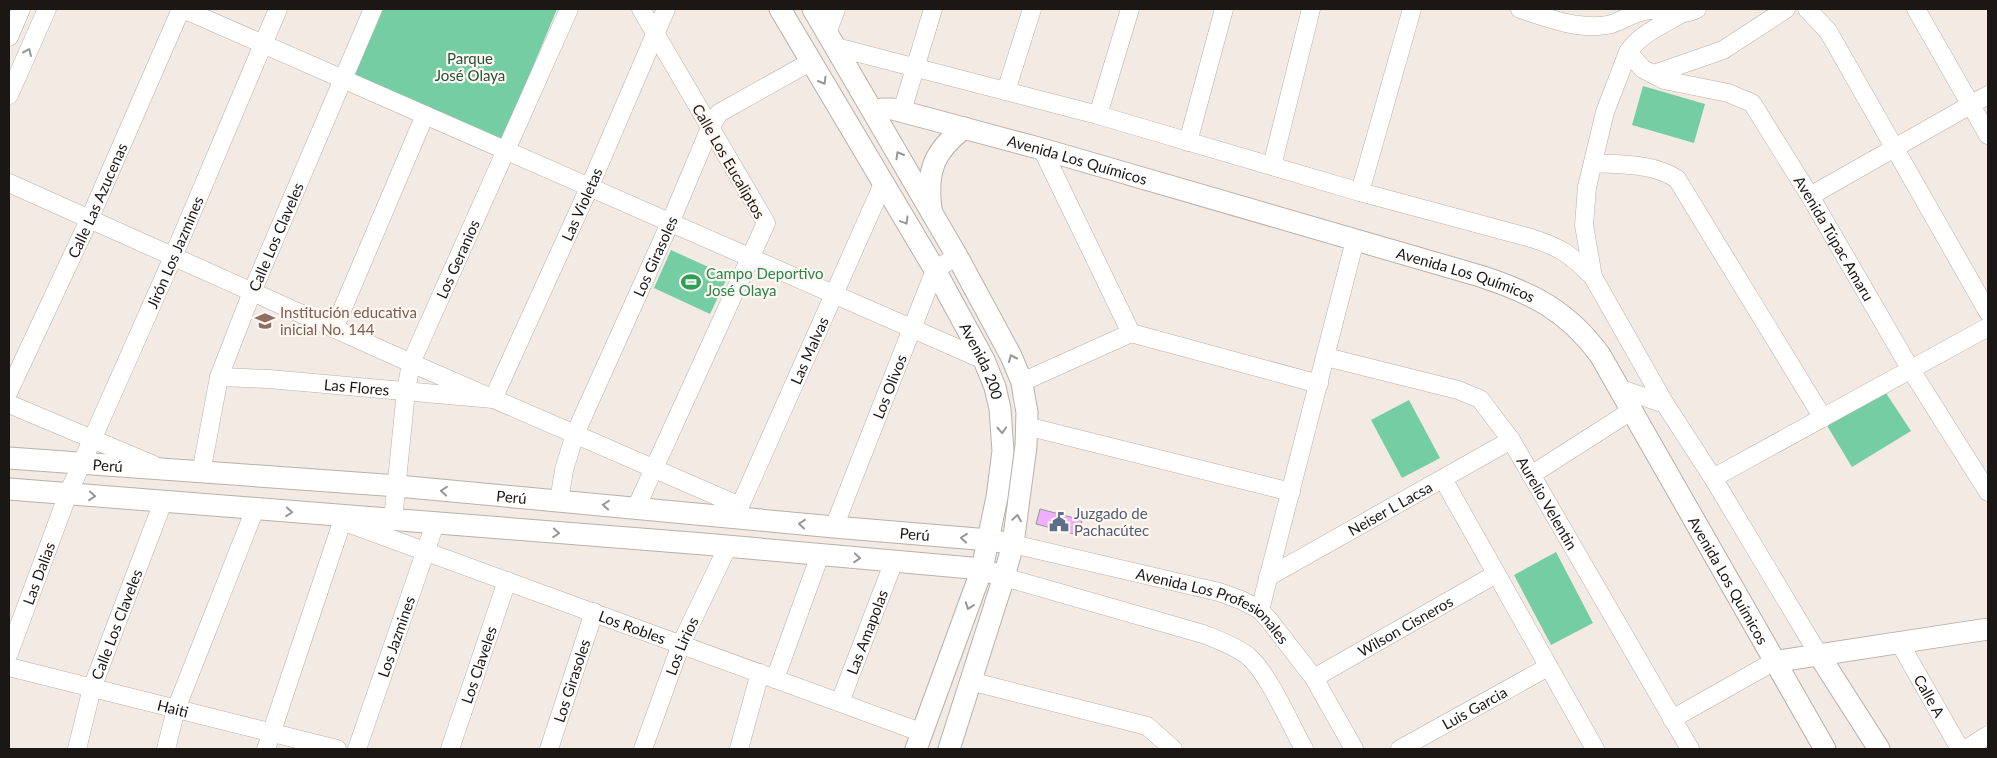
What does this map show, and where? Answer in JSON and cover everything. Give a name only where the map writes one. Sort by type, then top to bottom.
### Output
[{"type":"main road","name":"Avenida 200","points":[[780,9],[935,270],[984,360],[995,387],[1002,426],[1003,451],[989,540],[982,570],[920,741]]},
{"type":"main road","name":"Avenida 200","points":[[813,9],[876,114],[957,256],[1011,356],[1022,382],[1026,426],[1022,484],[1013,544],[950,749]]},
{"type":"main road","name":"Avenida Los Químicos","points":[[876,114],[882,109],[902,111],[1042,149],[1513,287],[1548,304],[1582,332],[1600,355],[1825,749]]},
{"type":"main road","points":[[931,212],[928,189],[931,171],[938,153],[950,139],[964,128]]},
{"type":"main road","name":"Perú","points":[[9,458],[398,486],[636,508],[737,512],[834,527],[989,540],[1013,544]]},
{"type":"main road","name":"Perú","points":[[9,489],[343,518],[393,520],[820,554],[982,570],[1004,577]]},
{"type":"main road","points":[[525,530],[527,498]]},
{"type":"main road","points":[[1774,662],[1988,629]]},
{"type":"main road","points":[[1819,655],[1879,749]]},
{"type":"street","points":[[9,37],[21,9]]},
{"type":"street","points":[[9,95],[47,9]]},
{"type":"street","points":[[182,9],[984,360]]},
{"type":"street","name":"Calle Las Azucenas","points":[[9,391],[89,220],[182,9]]},
{"type":"street","name":"Jirón Los Jazmines","points":[[68,494],[173,257],[278,9]]},
{"type":"street","name":"Calle Los Claveles","points":[[201,473],[219,377],[252,292],[373,9]]},
{"type":"street","name":"Los Geranios","points":[[393,520],[398,486],[406,392],[411,363],[568,9]]},
{"type":"street","name":"Calle Los Eucaliptos","points":[[636,508],[766,223],[641,9]]},
{"type":"street","name":"Las Violetas","points":[[493,399],[589,188],[666,9]]},
{"type":"street","points":[[836,9],[831,40],[915,68],[1098,116],[1554,246],[1573,257],[1593,277],[1665,404],[1714,478],[1819,655]]},
{"type":"street","points":[[902,111],[933,9]]},
{"type":"street","points":[[1006,91],[1032,9]]},
{"type":"street","points":[[1098,116],[1130,9]]},
{"type":"street","points":[[1188,142],[1224,9]]},
{"type":"street","points":[[1272,166],[1311,9]]},
{"type":"street","points":[[1360,192],[1412,9]]},
{"type":"street","points":[[1520,9],[1550,19],[1578,25],[1608,25],[1644,10],[1689,12]]},
{"type":"street","points":[[1654,74],[1723,50],[1786,9]]},
{"type":"street","points":[[1807,9],[1828,31],[1988,312]]},
{"type":"street","points":[[1916,9],[1988,135]]},
{"type":"street","points":[[1593,277],[1584,225],[1587,187],[1605,112],[1632,46],[1648,32],[1689,12]]},
{"type":"street","name":"Avenida Túpac Amaru","points":[[1628,52],[1643,69],[1664,80],[1728,94],[1752,103],[1810,196],[1911,370],[1988,492]]},
{"type":"street","name":"Los Girasoles","points":[[558,501],[564,470],[575,434],[670,223],[710,128],[719,114],[812,60]]},
{"type":"street","points":[[1810,196],[1988,95]]},
{"type":"street","points":[[334,329],[425,115]]},
{"type":"street","points":[[1042,149],[1131,333]]},
{"type":"street","points":[[1593,163],[1650,168],[1665,171],[1677,179],[1823,418]]},
{"type":"street","points":[[9,183],[334,329],[654,468],[737,512]]},
{"type":"street","name":"Las Malvas","points":[[737,512],[883,184]]},
{"type":"street","points":[[1260,610],[1355,240]]},
{"type":"street","points":[[935,270],[957,256]]},
{"type":"street","name":"Los Olivos","points":[[834,527],[935,270]]},
{"type":"street","points":[[1714,478],[1988,327]]},
{"type":"street","points":[[1022,382],[1131,333],[1319,384]]},
{"type":"street","name":"Aurelio Velentin","points":[[1326,357],[1458,390],[1480,399],[1511,440],[1690,749]]},
{"type":"street","name":"Las Flores","points":[[219,377],[269,379],[493,399]]},
{"type":"street","points":[[1618,388],[1665,404]]},
{"type":"street","points":[[9,404],[164,469]]},
{"type":"street","points":[[1531,475],[1631,411]]},
{"type":"street","points":[[1026,426],[1290,492]]},
{"type":"street","name":"Neiser L Lacsa","points":[[1268,577],[1511,440]]},
{"type":"street","points":[[1443,479],[1595,749]]},
{"type":"street","name":"Las Dalias","points":[[9,653],[68,494]]},
{"type":"street","name":"Calle Los Claveles","points":[[77,749],[92,688],[163,502]]},
{"type":"street","points":[[166,749],[176,709],[255,509]]},
{"type":"street","points":[[268,742],[343,518]]},
{"type":"street","name":"Los Robles","points":[[343,518],[507,581],[840,702],[920,741]]},
{"type":"street","name":"Los Jazmines","points":[[357,749],[435,524]]},
{"type":"street","name":"Avenida Los Profesionales","points":[[1013,544],[1219,592],[1241,600],[1260,610],[1314,678],[1354,749]]},
{"type":"street","name":"Los Lirios","points":[[643,749],[681,644],[728,546]]},
{"type":"street","points":[[739,749],[767,676],[820,554]]},
{"type":"street","name":"Las Amapolas","points":[[840,702],[894,561]]},
{"type":"street","name":"Wilson Cisneros","points":[[1314,678],[1496,574]]},
{"type":"street","name":"Avenida Los Profesionales","points":[[1004,577],[1203,634],[1229,644],[1248,656],[1261,670],[1304,749]]},
{"type":"street","name":"Los Claveles","points":[[450,749],[507,581]]},
{"type":"street","name":"Los Girasoles","points":[[549,749],[594,612]]},
{"type":"street","name":"Calle A","points":[[1899,642],[1960,749]]},
{"type":"street","points":[[1672,719],[1774,662]]},
{"type":"street","name":"Haiti","points":[[9,667],[176,709],[268,742],[337,749]]},
{"type":"street","name":"Luis Garcia","points":[[1400,749],[1548,667]]},
{"type":"street","points":[[970,681],[1147,726],[1173,749]]},
{"type":"street","points":[[1966,749],[1988,735]]},
{"type":"green space","name":"Parque José Olaya","points":[[383,9],[557,9],[501,143],[353,79]]},
{"type":"green space","points":[[1643,86],[1705,104],[1694,143],[1632,125]]},
{"type":"green space","name":"Campo Deportivo José Olaya","points":[[671,250],[728,276],[710,314],[654,288]]},
{"type":"green space","points":[[1884,390],[1911,431],[1852,467],[1826,424]]},
{"type":"green space","points":[[1409,400],[1440,458],[1402,478],[1371,420]]},
{"type":"green space","points":[[1556,552],[1593,623],[1551,645],[1514,575]]},
{"type":"building","name":"Juzgado de Pachacútec","points":[[1040,509],[1082,520],[1078,535],[1036,524]]},
{"type":"place","name":"Campo Deportivo José Olaya","points":[[691,282]]},
{"type":"place","name":"Institución educativa inicial No. 144","points":[[265,321]]},
{"type":"place","name":"Juzgado de Pachacútec","points":[[1059,522]]}]
